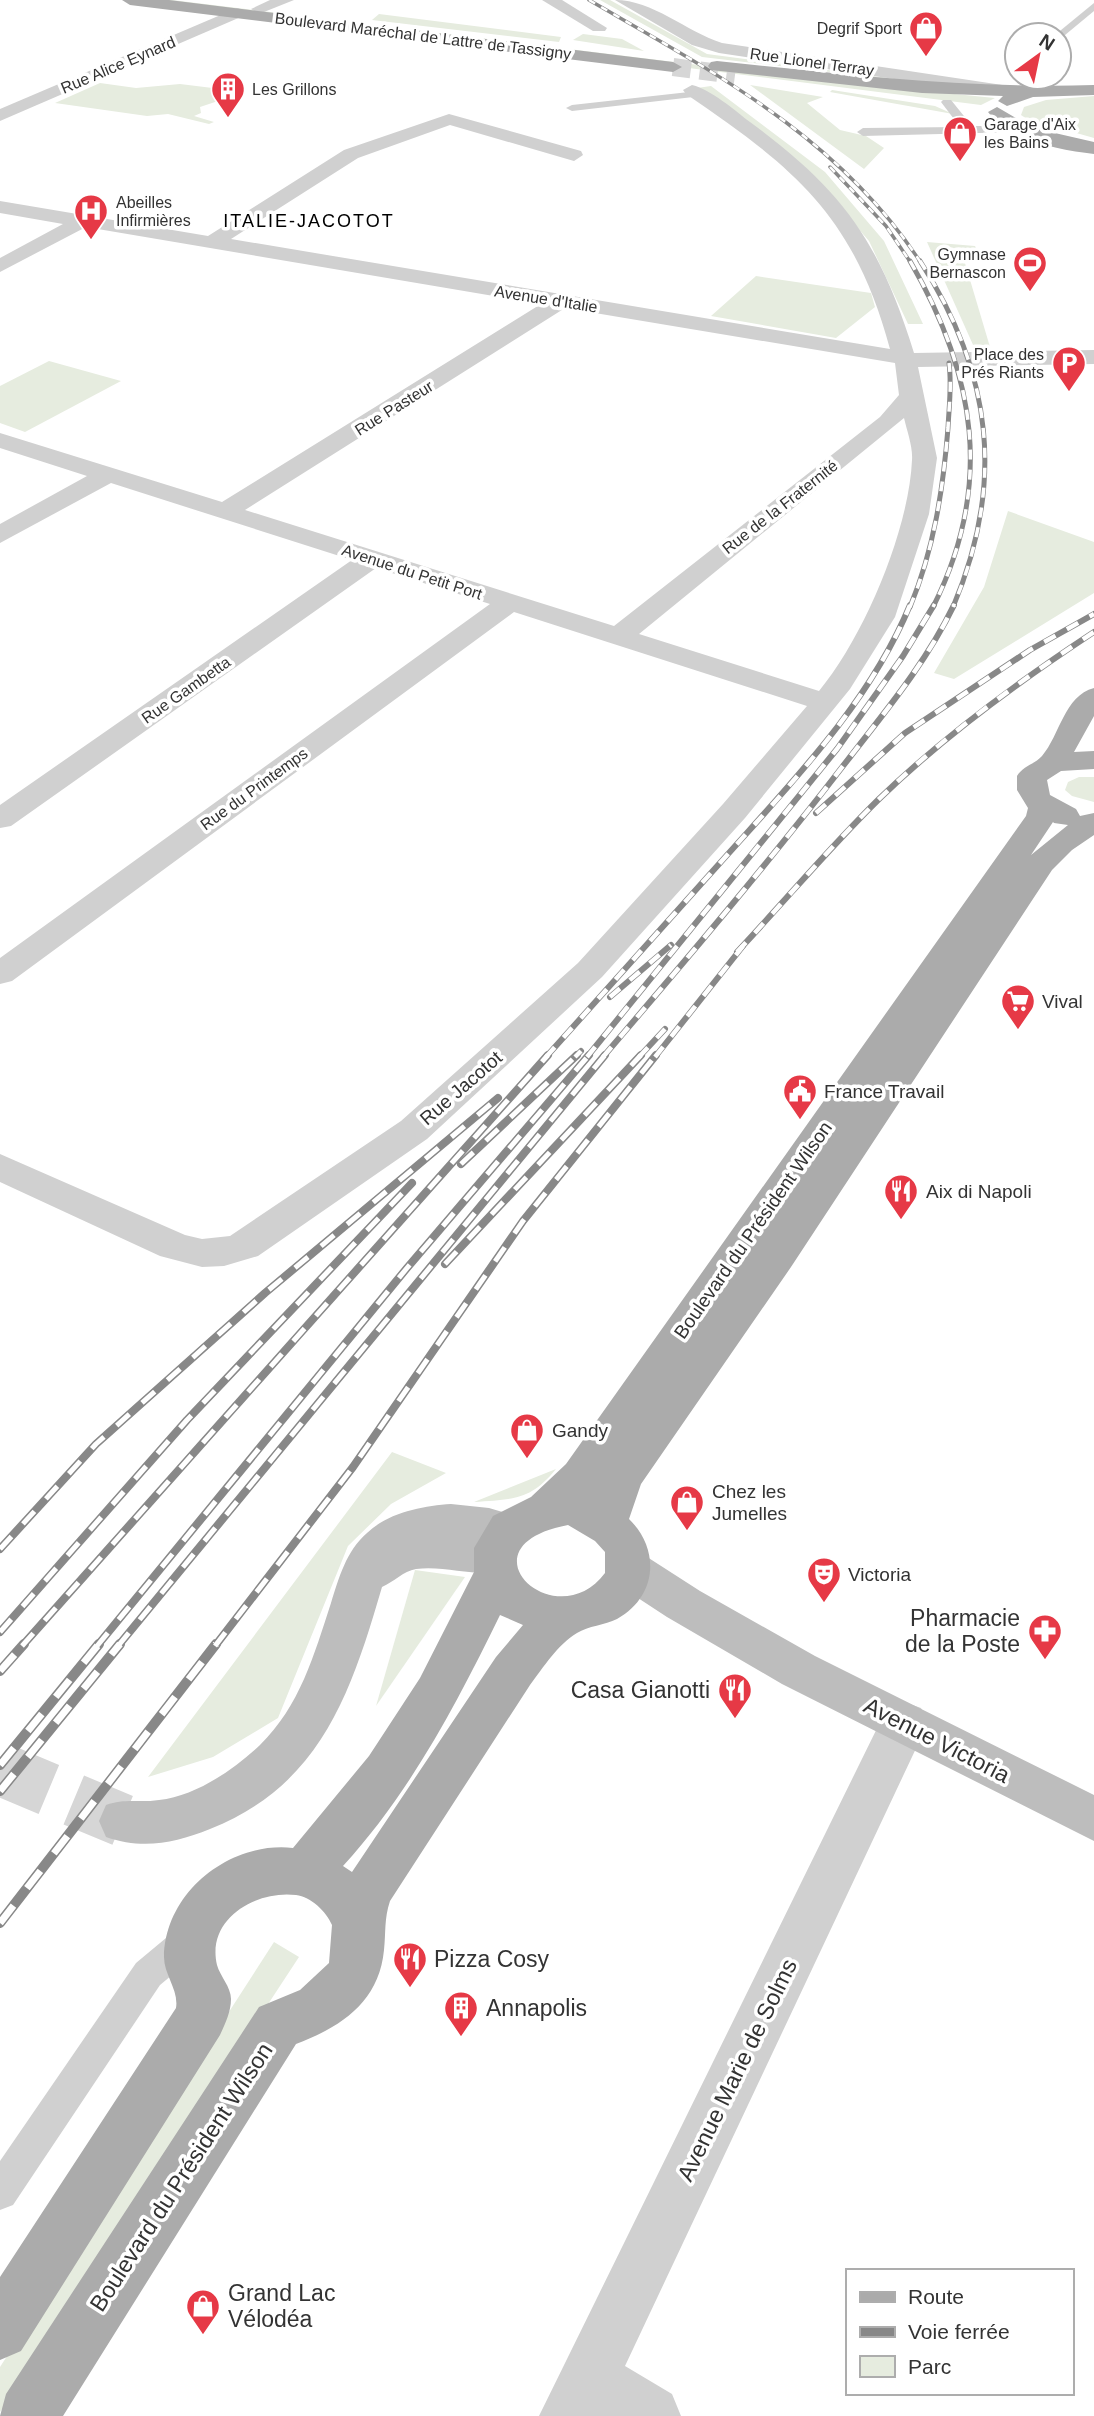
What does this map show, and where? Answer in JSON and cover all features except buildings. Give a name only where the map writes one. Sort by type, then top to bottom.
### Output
[{"type":"main road","name":"Boulevard Maréchal de Lattre de Tassigny","points":[[130,0],[669,63],[188,0]]},
{"type":"main road","points":[[718,66],[873,84],[1011,92],[1094,90]]},
{"type":"main road","points":[[736,75],[947,102],[997,112],[1002,119],[1023,129],[1092,149]]},
{"type":"main road","points":[[997,112],[1002,104],[1031,92]]},
{"type":"main road","points":[[1055,762],[1078,717],[1094,697]]},
{"type":"main road","points":[[1093,822],[1066,817],[1044,806],[1034,796],[1030,786],[1032,776],[1055,762],[1094,760]]},
{"type":"main road","name":"Boulevard du Président Wilson","points":[[547,1509],[582,1476],[1042,816],[1044,806]]},
{"type":"main road","name":"Boulevard du Président Wilson","points":[[606,1522],[606,1511],[615,1489],[706,1360],[1040,864],[1061,843],[1093,822]]},
{"type":"main road","points":[[304,1872],[323,1853],[387,1767],[456,1660],[498,1554],[531,1513],[568,1508],[606,1522],[623,1543],[622,1581],[587,1611],[564,1616],[542,1613],[521,1605],[505,1592],[498,1554]]},
{"type":"main road","name":"Boulevard du Président Wilson","points":[[28,2416],[278,2025],[307,2017],[332,2000],[350,1976],[358,1950],[357,1923],[368,1891],[513,1671],[537,1641],[564,1616]]},
{"type":"main road","points":[[0,2330],[201,2017],[204,1996],[193,1974],[190,1950],[195,1926],[209,1903],[229,1886],[253,1874],[278,1870],[304,1872],[327,1883],[346,1900],[357,1923]]},
{"type":"street","points":[[259,9],[286,0]]},
{"type":"street","points":[[550,0],[599,28]]},
{"type":"street","name":"Rue Lionel Terray","points":[[623,0],[698,41],[719,48],[1011,92]]},
{"type":"street","name":"Rue Alice Eynard","points":[[0,116],[237,13]]},
{"type":"street","name":"Rue Jacotot","points":[[0,1167],[173,1246],[202,1253],[224,1252],[244,1246],[414,1130],[590,970],[734,811],[825,702],[881,617],[906,548],[925,457],[882,362],[904,358],[892,308],[862,241],[827,198],[777,151],[695,92]]},
{"type":"street","points":[[211,243],[351,154],[449,119],[574,155]]},
{"type":"street","name":"Avenue d'Italie","points":[[0,208],[846,349],[882,362]]},
{"type":"street","points":[[0,266],[83,221]]},
{"type":"street","name":"Rue Pasteur","points":[[224,512],[561,301]]},
{"type":"street","points":[[892,308],[882,362],[904,358],[976,361],[1094,356]]},
{"type":"street","name":"Rue de la Fraternité","points":[[616,638],[888,422],[882,362]]},
{"type":"street","name":"Avenue du Petit Port","points":[[0,440],[616,638],[825,702]]},
{"type":"street","points":[[0,535],[107,475]]},
{"type":"street","name":"Rue Gambetta","points":[[0,819],[370,559]]},
{"type":"street","name":"Rue du Printemps","points":[[0,974],[509,603]]},
{"type":"street","points":[[124,1821],[162,1822],[194,1811],[249,1782],[284,1754],[306,1729],[320,1701],[353,1608],[385,1561],[413,1552],[459,1550],[498,1554]]},
{"type":"street","name":"Avenue Victoria","points":[[622,1581],[712,1636],[780,1661],[1091,1812]]},
{"type":"street","name":"Avenue Marie de Solms","points":[[579,2397],[904,1723]]},
{"type":"street","points":[[579,2397],[650,2416]]},
{"type":"lane","points":[[1073,25],[1094,6]]},
{"type":"lane","points":[[572,108],[695,92]]},
{"type":"lane","points":[[947,102],[969,130]]},
{"type":"lane","points":[[863,132],[1023,129]]},
{"type":"lane","points":[[0,2192],[148,1974],[193,1937]]},
{"type":"green space","points":[[151,0],[172,0],[853,84],[995,98],[981,105]]},
{"type":"green space","points":[[600,0],[610,0],[707,54],[917,82],[702,57]]},
{"type":"green space","points":[[379,14],[561,37],[559,42],[372,20]]},
{"type":"green space","points":[[583,34],[622,39],[644,51],[573,40]]},
{"type":"green space","points":[[100,83],[136,88],[180,84],[245,92],[200,107],[201,113],[194,116],[214,122],[209,124],[168,114],[147,116],[55,103]]},
{"type":"green space","points":[[750,85],[823,97],[807,103],[840,130],[866,136],[884,148],[864,169]]},
{"type":"green space","points":[[711,86],[825,172],[884,241],[923,324],[908,324],[869,241],[811,174],[697,88]]},
{"type":"green space","points":[[832,90],[935,106],[953,114],[830,92]]},
{"type":"green space","points":[[1094,96],[1094,138],[1021,115],[1024,107],[1046,100]]},
{"type":"green space","points":[[927,242],[975,246],[983,262],[965,263],[990,347],[974,347]]},
{"type":"green space","points":[[756,276],[871,293],[875,307],[836,338],[711,316]]},
{"type":"green space","points":[[49,361],[121,381],[25,432],[0,423],[0,386]]},
{"type":"green space","points":[[1008,511],[1094,542],[1094,593],[954,679],[934,673],[984,587]]},
{"type":"green space","points":[[1079,777],[1094,777],[1094,802],[1072,796],[1065,790],[1068,782]]},
{"type":"green space","points":[[392,1452],[446,1473],[391,1504],[348,1546],[278,1718],[213,1757],[148,1777]]},
{"type":"green space","points":[[556,1469],[529,1493],[510,1499],[474,1502]]},
{"type":"green space","points":[[415,1570],[465,1577],[376,1706]]},
{"type":"green space","points":[[274,1942],[299,1957],[0,2412],[0,2367]]},
{"type":"tunnel","points":[[673,67],[735,75]]},
{"type":"tunnel","points":[[0,1769],[124,1821]]},
{"type":"railway","points":[[589,0],[728,82],[814,144],[853,179],[889,219],[921,263]]},
{"type":"railway","points":[[830,167],[886,226],[911,263]]},
{"type":"railway","points":[[910,261],[950,346],[962,389],[969,431],[970,474],[964,518],[952,562],[933,606]]},
{"type":"railway","points":[[920,261],[945,303],[963,345],[976,388],[983,430],[985,473],[980,517],[970,561],[953,607]]},
{"type":"railway","points":[[910,607],[925,563],[940,497],[948,428],[949,363]]},
{"type":"railway","points":[[546,1057],[830,737],[875,673],[910,605]]},
{"type":"railway","points":[[587,1057],[837,749],[903,656],[933,606]]},
{"type":"railway","points":[[603,1057],[814,803],[917,669],[953,607]]},
{"type":"railway","points":[[816,813],[905,733],[1030,650],[1094,614]]},
{"type":"railway","points":[[737,952],[842,836],[929,753],[1037,670],[1094,632]]},
{"type":"railway","points":[[610,997],[671,945]]},
{"type":"railway","points":[[655,1057],[743,946]]},
{"type":"railway","points":[[639,1057],[665,1029]]},
{"type":"railway","points":[[577,1055],[581,1051]]},
{"type":"railway","points":[[22,1646],[548,1055]]},
{"type":"railway","points":[[461,1164],[577,1055]]},
{"type":"railway","points":[[97,1646],[407,1268],[589,1055]]},
{"type":"railway","points":[[118,1646],[605,1055]]},
{"type":"railway","points":[[445,1264],[641,1055]]},
{"type":"railway","points":[[215,1646],[353,1467],[523,1221],[656,1055]]},
{"type":"railway","points":[[0,1549],[96,1444],[265,1293],[498,1098]]},
{"type":"railway","points":[[0,1632],[187,1420],[412,1183]]},
{"type":"railway","points":[[0,1671],[24,1644]]},
{"type":"railway","points":[[0,1765],[99,1644]]},
{"type":"railway","points":[[0,1791],[120,1644]]},
{"type":"railway","points":[[0,1923],[216,1644]]},
{"type":"place","name":"Degrif Sport","points":[[926,58]]},
{"type":"place","name":"Les Grillons","points":[[228,119]]},
{"type":"place","name":"Garage d'Aix les Bains","points":[[960,163]]},
{"type":"place","name":"Abeilles Infirmières","points":[[91,241]]},
{"type":"place","name":"Gymnase Bernascon","points":[[1030,293]]},
{"type":"place","name":"Place des Prés Riants","points":[[1069,393]]},
{"type":"place","name":"Vival","points":[[1018,1031]]},
{"type":"place","name":"France Travail","points":[[800,1121]]},
{"type":"place","name":"Aix di Napoli","points":[[901,1221]]},
{"type":"place","name":"Gandy","points":[[527,1460]]},
{"type":"place","name":"Chez les Jumelles","points":[[687,1532]]},
{"type":"place","name":"Victoria","points":[[824,1604]]},
{"type":"place","name":"Pharmacie de la Poste","points":[[1045,1661]]},
{"type":"place","name":"Casa Gianotti","points":[[735,1720]]},
{"type":"place","name":"Pizza Cosy","points":[[410,1989]]},
{"type":"place","name":"Annapolis","points":[[461,2038]]},
{"type":"place","name":"Grand Lac Vélodéa","points":[[203,2336]]},
{"type":"district","name":"ITALIE-JACOTOT","points":[[309,221]]}]
